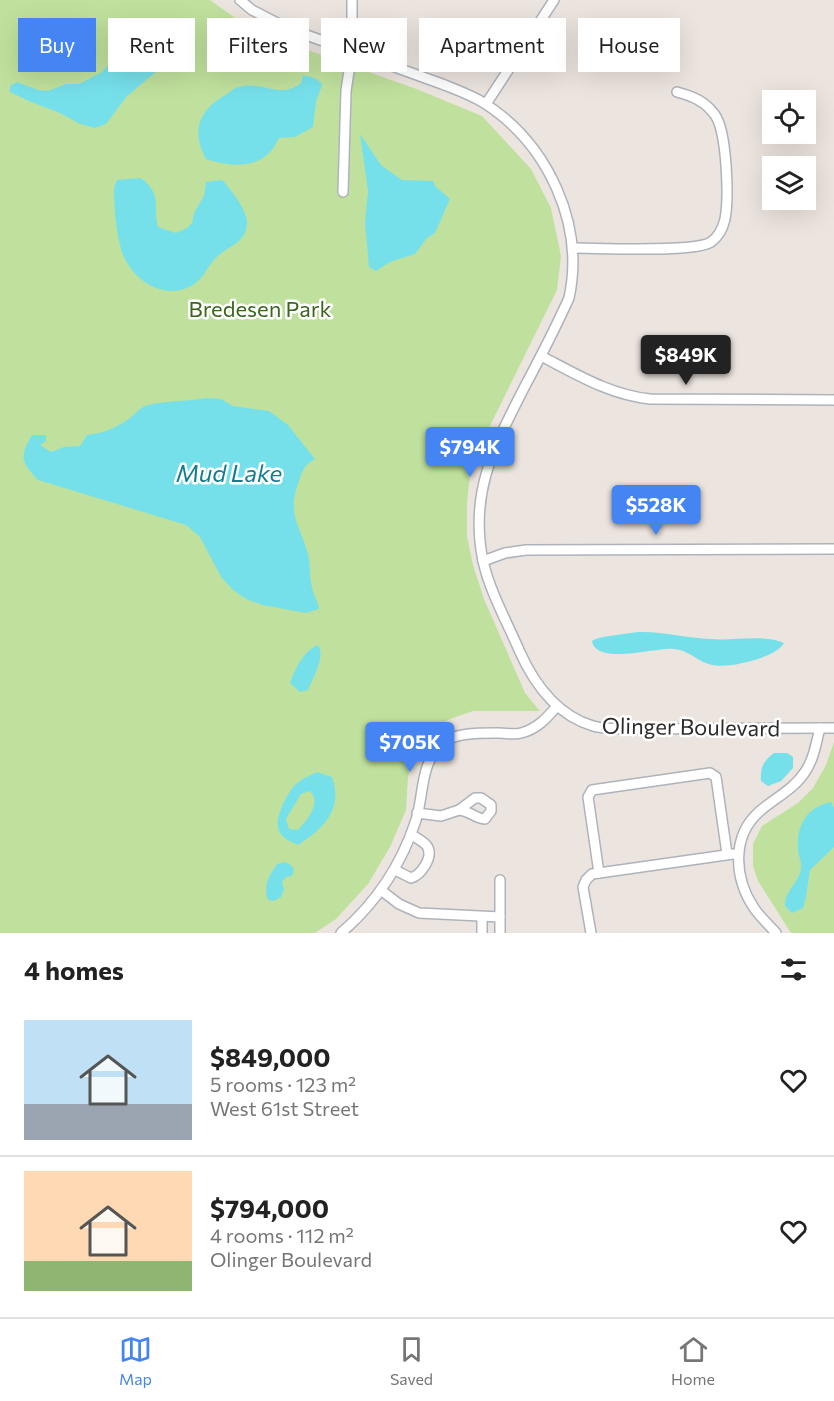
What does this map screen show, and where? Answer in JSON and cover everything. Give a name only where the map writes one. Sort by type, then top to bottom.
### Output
[{"type":"street","name":"Olinger Boulevard","points":[[240,0],[252,10],[287,28],[321,40]]},
{"type":"street","points":[[352,0],[352,18]]},
{"type":"street","points":[[486,104],[554,0]]},
{"type":"street","name":"Olinger Boulevard","points":[[407,71],[467,94],[486,104],[529,143],[557,187],[566,212],[574,249],[574,278],[569,298],[499,437],[482,486],[479,538],[483,561],[492,589],[524,661],[539,687],[557,706],[594,727],[625,729],[834,728]]},
{"type":"street","points":[[343,192],[346,91],[349,72]]},
{"type":"street","points":[[574,249],[691,248],[710,242],[718,235],[726,216],[726,159],[722,130],[716,117],[700,100],[676,92]]},
{"type":"street","points":[[541,356],[601,386],[633,398],[834,400]]},
{"type":"street","points":[[483,561],[526,550],[834,549]]},
{"type":"street","points":[[341,933],[363,914],[382,891],[395,870],[411,834],[417,813],[422,778],[434,752],[444,741],[468,735],[497,732],[520,734],[542,724],[557,706]]},
{"type":"street","points":[[776,933],[754,909],[746,893],[740,877],[738,853],[743,832],[750,820],[798,781],[807,770],[813,757],[820,728]]},
{"type":"street","points":[[599,873],[588,797],[592,790],[710,773],[716,777],[727,855]]},
{"type":"street","points":[[417,813],[441,816],[459,810]]},
{"type":"street","points":[[395,870],[411,878],[415,877],[421,872],[429,857],[429,849],[411,834]]},
{"type":"street","points":[[591,933],[584,887],[586,880],[592,874],[738,853]]},
{"type":"street","points":[[500,880],[500,933]]},
{"type":"street","points":[[382,891],[399,904],[419,913],[500,917]]},
{"type":"street","points":[[478,917],[482,933]]},
{"type":"green space","name":"Bredesen Park","points":[[0,0],[210,0],[235,18],[207,18],[207,72],[309,72],[309,50],[321,55],[321,72],[369,72],[419,90],[482,116],[531,169],[551,208],[561,256],[557,290],[482,442],[470,475],[467,504],[467,536],[484,599],[525,693],[540,711],[473,711],[450,719],[437,727],[416,752],[408,777],[406,810],[390,847],[368,884],[336,919],[315,933],[0,933]]},
{"type":"green space","points":[[834,742],[834,933],[791,933],[758,881],[753,866],[753,844],[762,826],[798,803],[813,788],[826,765]]},
{"type":"water","points":[[108,65],[108,72],[156,72],[127,96],[106,124],[95,128],[80,124],[10,92],[10,86],[17,82],[38,90],[48,91],[66,84],[79,84],[102,72]]},
{"type":"water","points":[[303,76],[314,78],[322,85],[316,102],[313,127],[295,137],[279,138],[272,150],[264,157],[248,164],[231,165],[206,159],[201,148],[198,130],[200,121],[210,106],[237,87],[255,86],[286,90],[301,83]]},
{"type":"water","points":[[360,134],[381,165],[402,180],[433,181],[435,186],[450,199],[435,233],[427,238],[415,254],[390,262],[376,271],[369,267],[365,223],[368,191]]},
{"type":"water","points":[[141,178],[152,189],[156,200],[158,227],[176,233],[192,223],[194,213],[204,196],[206,182],[222,180],[245,212],[247,223],[243,236],[219,255],[199,281],[191,286],[170,291],[150,285],[133,271],[122,252],[118,237],[114,188],[117,180]]},
{"type":"water","name":"Mud Lake","points":[[206,398],[221,399],[233,406],[269,411],[288,425],[315,459],[308,463],[303,471],[295,493],[294,511],[308,554],[313,593],[319,609],[306,613],[262,605],[246,599],[233,590],[221,577],[200,537],[186,525],[38,480],[25,464],[25,449],[32,435],[46,435],[46,441],[40,445],[51,452],[64,447],[80,446],[87,435],[115,427],[145,406]]},
{"type":"water","points":[[637,632],[711,639],[758,638],[784,643],[762,658],[740,664],[719,666],[674,649],[628,654],[604,653],[596,648],[592,641],[606,636]]},
{"type":"water","points":[[318,645],[321,656],[318,668],[308,690],[300,692],[290,683],[304,656]]},
{"type":"water","points":[[774,753],[787,753],[793,757],[793,768],[781,781],[768,786],[761,781],[761,772],[767,759]]},
{"type":"water","points":[[317,772],[332,777],[335,788],[333,808],[323,825],[298,845],[290,842],[281,834],[278,829],[278,818],[292,788]],"holes":[[[310,791],[314,806],[305,821],[298,830],[289,829],[286,819],[301,794]]]},
{"type":"water","points":[[831,802],[834,808],[834,847],[810,870],[803,908],[792,913],[785,906],[785,901],[801,870],[798,841],[801,825],[815,808]]},
{"type":"water","points":[[285,862],[294,870],[292,876],[286,877],[282,882],[284,889],[281,897],[274,901],[268,900],[266,890],[269,877],[277,864]]}]
